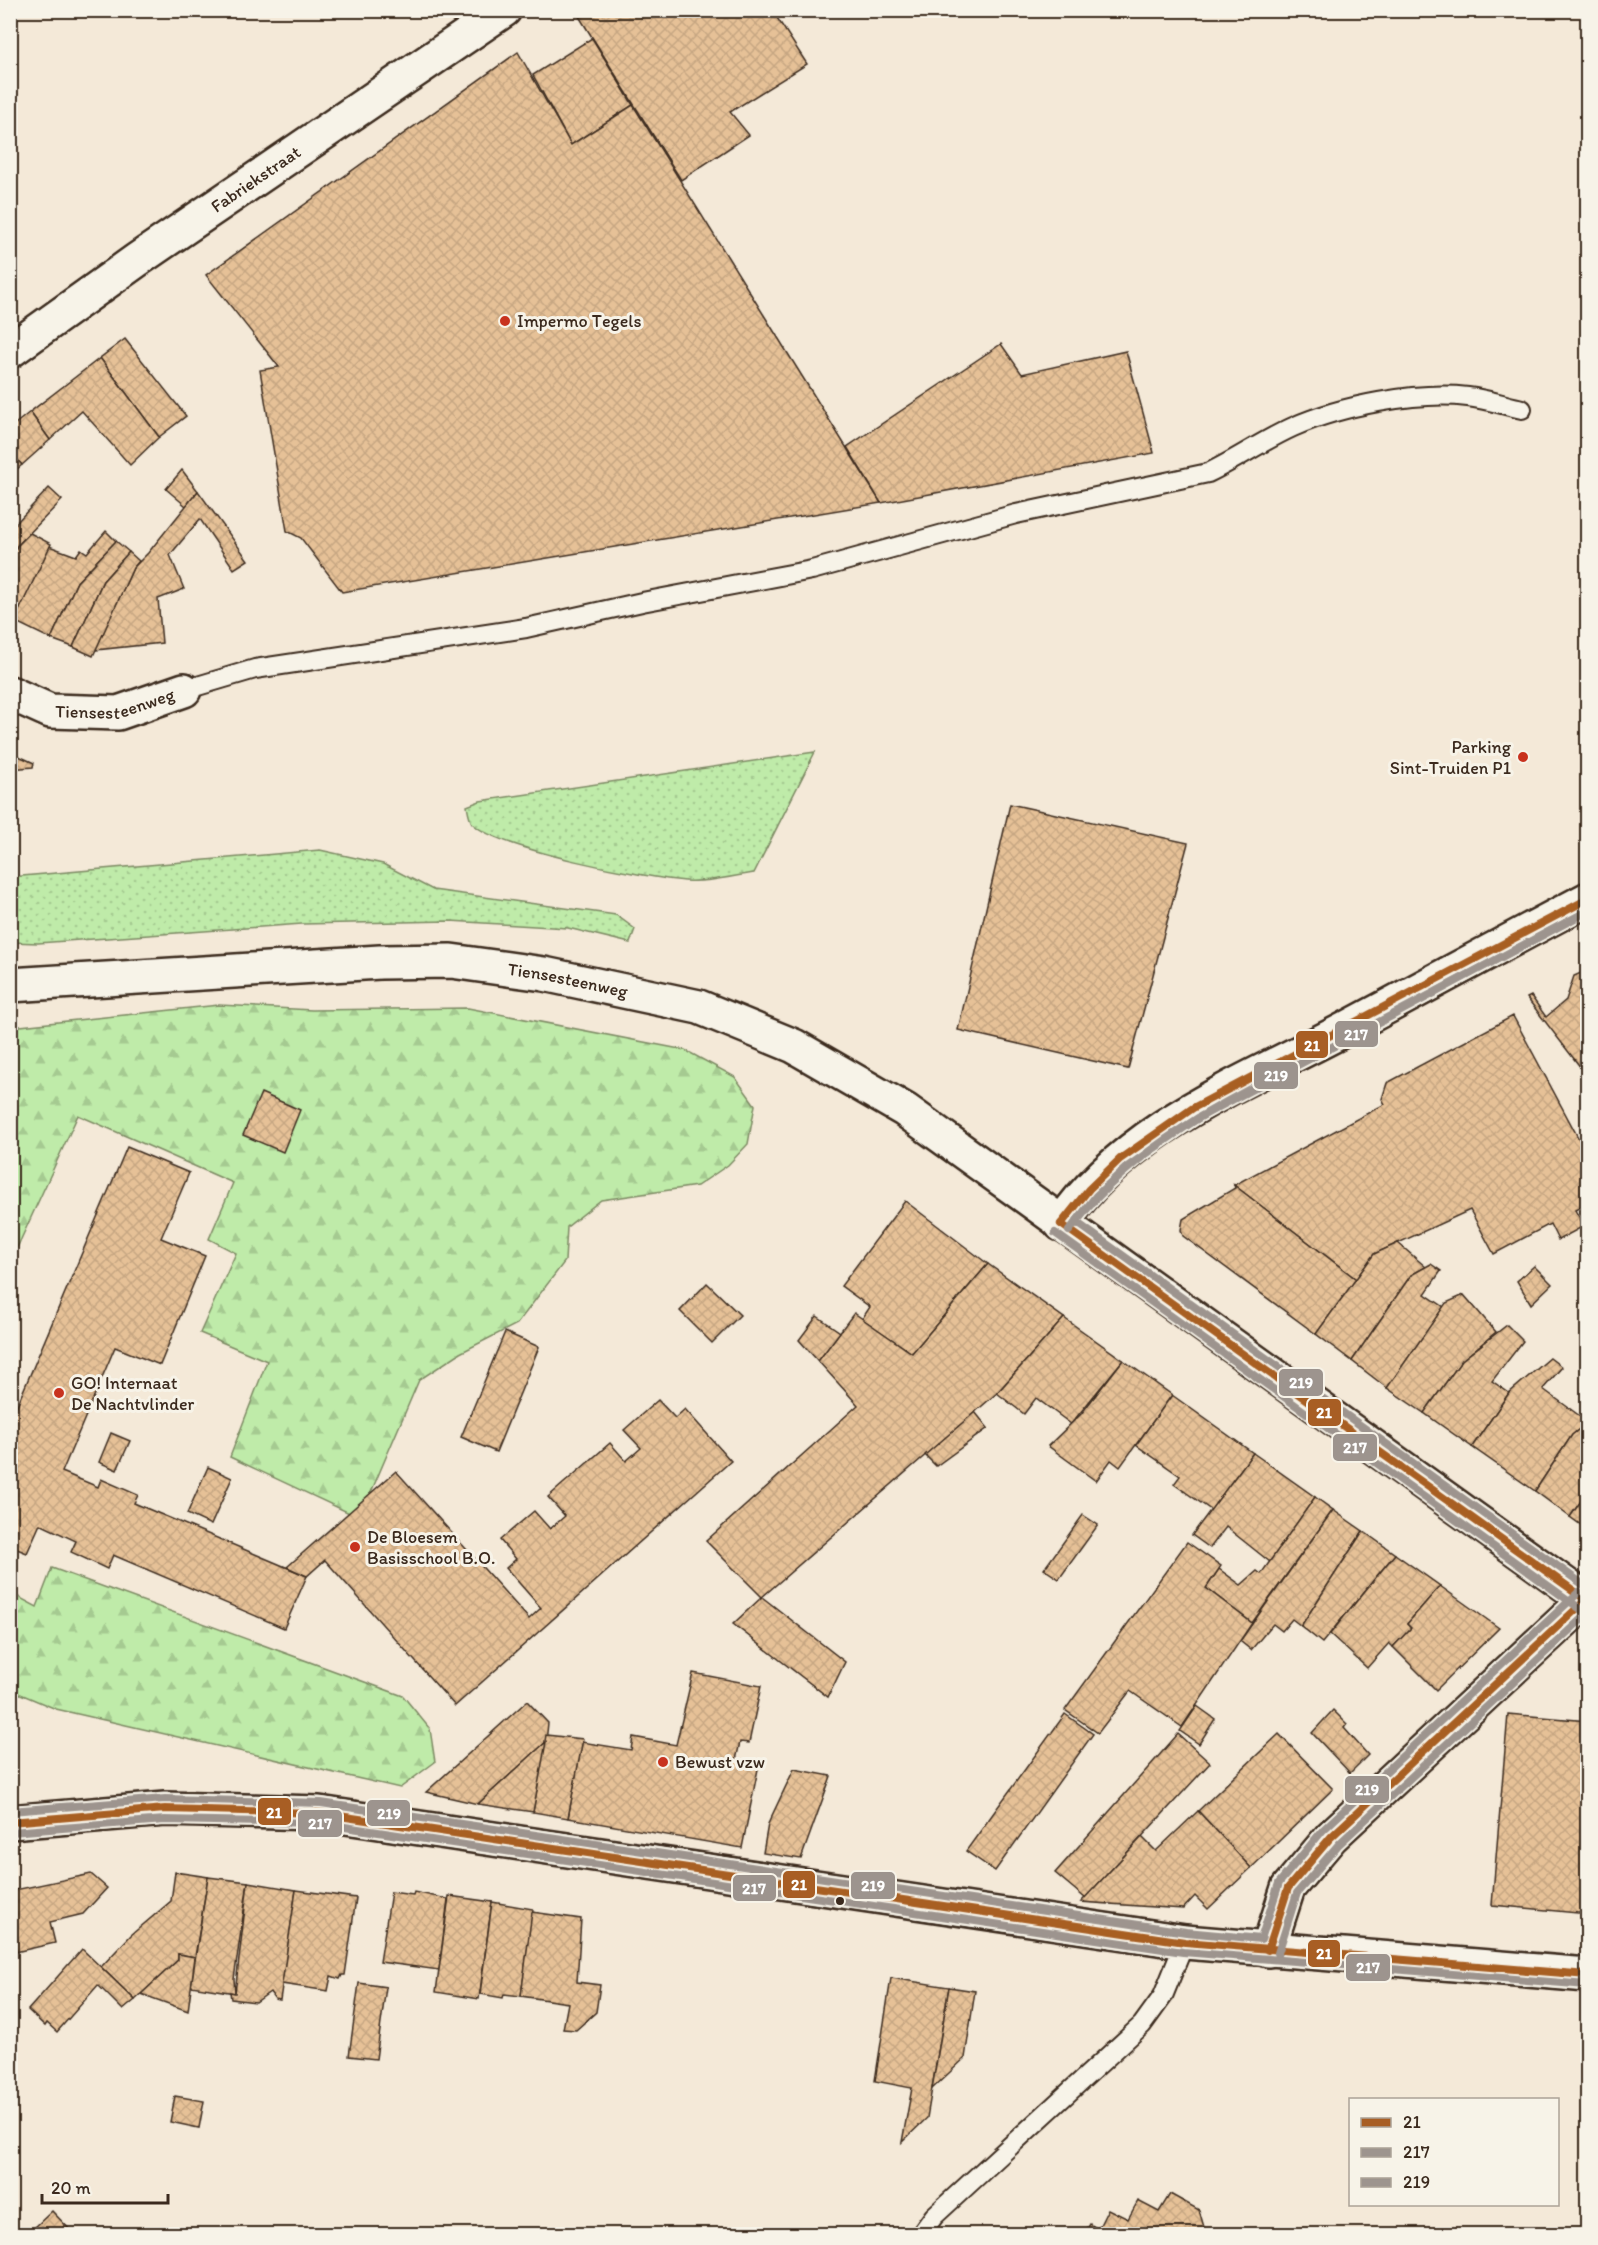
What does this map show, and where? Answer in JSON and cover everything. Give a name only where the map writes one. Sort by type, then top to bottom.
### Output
[{"type":"street","name":"Fabriekstraat","points":[[10,351],[137,260],[504,10]]},
{"type":"street","name":"Tiensesteenweg","points":[[10,693],[50,711],[118,713],[184,690]]},
{"type":"street","points":[[1061,1224],[1081,1197],[1123,1155],[1147,1138],[1223,1093],[1587,899]]},
{"type":"street","name":"Tiensesteenweg","points":[[10,985],[380,962],[451,961],[544,974],[699,1007],[794,1046],[905,1110],[1587,1600]]},
{"type":"street","points":[[1268,1950],[1287,1888],[1331,1837],[1587,1600]]},
{"type":"street","points":[[10,1822],[165,1809],[319,1813],[1185,1942],[1587,1975]]},
{"type":"lane","points":[[184,690],[255,669],[526,628],[642,602],[812,570],[1016,514],[1208,473],[1293,427],[1360,405],[1448,396],[1469,397],[1522,409]]},
{"type":"lane","points":[[921,2235],[934,2216],[949,2201],[1142,2025],[1163,1996],[1185,1942]]},
{"type":"green space","points":[[815,752],[754,873],[720,879],[685,881],[666,879],[573,861],[540,852],[486,833],[472,823],[467,806],[480,801]]},
{"type":"green space","points":[[320,850],[383,864],[433,890],[616,915],[635,929],[630,943],[568,928],[450,921],[302,924],[38,943],[11,942],[11,877]]},
{"type":"green space","points":[[219,1005],[312,1010],[468,1008],[685,1050],[735,1077],[755,1105],[748,1144],[728,1165],[697,1186],[601,1200],[567,1227],[565,1261],[517,1324],[460,1353],[419,1380],[360,1518],[230,1457],[267,1361],[200,1333],[236,1253],[209,1239],[233,1183],[78,1115],[11,1261],[11,1027]]},
{"type":"green space","points":[[52,1568],[403,1696],[430,1729],[435,1762],[400,1788],[56,1709],[11,1690],[11,1593],[37,1607]]},
{"type":"building","points":[[580,10],[772,10],[807,64],[730,112],[749,135],[681,180],[577,13]]},
{"type":"building","points":[[592,38],[633,105],[571,145],[533,75]]},
{"type":"building","name":"Impermo Tegels","points":[[518,52],[571,145],[633,105],[881,503],[342,592],[301,538],[287,531],[260,370],[279,367],[206,275]]},
{"type":"building","points":[[125,339],[186,416],[159,437],[100,358]]},
{"type":"building","points":[[1001,344],[1022,374],[1126,351],[1154,453],[881,503],[847,447]]},
{"type":"building","points":[[100,358],[159,437],[130,465],[82,411],[50,440],[30,412]]},
{"type":"building","points":[[30,412],[50,440],[22,465],[10,452],[10,428]]},
{"type":"building","points":[[10,452],[22,465],[10,475]]},
{"type":"building","points":[[182,470],[198,491],[186,506],[166,489]]},
{"type":"building","points":[[49,488],[62,500],[17,546],[10,560],[10,520],[15,524]]},
{"type":"building","points":[[198,491],[248,560],[234,569],[200,519],[170,555],[184,589],[158,599],[162,643],[95,650],[133,568]]},
{"type":"building","points":[[106,531],[116,541],[77,582],[51,639],[14,621],[49,546],[76,556],[81,549],[87,553]]},
{"type":"building","points":[[30,533],[51,544],[14,621],[10,619],[10,560],[17,546]]},
{"type":"building","points":[[116,541],[129,552],[103,581],[73,647],[51,639],[77,582]]},
{"type":"building","points":[[129,552],[139,561],[133,568],[93,656],[73,647],[103,581]]},
{"type":"building","points":[[10,752],[34,763],[33,767],[10,769]]},
{"type":"building","points":[[1010,804],[1188,843],[1128,1069],[958,1030]]},
{"type":"building","points":[[1588,970],[1588,1077],[1527,998],[1531,996],[1546,1017],[1566,1000],[1574,976]]},
{"type":"building","points":[[1513,1016],[1588,1156],[1588,1203],[1575,1210],[1584,1226],[1558,1240],[1550,1224],[1494,1254],[1470,1210],[1374,1254],[1356,1279],[1234,1185],[1385,1104],[1382,1099],[1387,1083]]},
{"type":"building","points":[[261,1093],[300,1110],[283,1152],[243,1135]]},
{"type":"building","name":"GO! Internaat De Nachtvlinder","points":[[127,1147],[189,1173],[161,1238],[205,1256],[160,1365],[115,1347],[62,1472],[98,1487],[101,1479],[138,1495],[134,1503],[307,1576],[284,1628],[113,1555],[107,1569],[71,1552],[76,1541],[40,1524],[27,1553],[12,1547],[10,1551],[10,1422]]},
{"type":"building","points":[[1234,1185],[1356,1279],[1316,1334],[1183,1236],[1181,1230],[1183,1219],[1235,1188]]},
{"type":"building","points":[[905,1201],[988,1264],[912,1353],[862,1319],[870,1307],[841,1286]]},
{"type":"building","points":[[1398,1243],[1426,1267],[1411,1275],[1352,1361],[1316,1334],[1374,1254]]},
{"type":"building","points":[[988,1264],[1064,1318],[997,1393],[762,1597],[706,1541],[858,1405],[818,1361],[854,1313],[912,1353]]},
{"type":"building","points":[[1431,1264],[1441,1271],[1425,1294],[1444,1307],[1387,1388],[1352,1361],[1411,1275]]},
{"type":"building","points":[[1534,1266],[1552,1284],[1531,1304],[1517,1281]]},
{"type":"building","points":[[707,1283],[740,1315],[712,1343],[680,1311]]},
{"type":"building","points":[[1464,1295],[1496,1332],[1462,1360],[1424,1413],[1387,1388],[1446,1303]]},
{"type":"building","points":[[817,1316],[840,1332],[818,1361],[799,1340]]},
{"type":"building","points":[[1064,1318],[1123,1360],[1071,1424],[1036,1398],[1024,1414],[997,1393]]},
{"type":"building","points":[[1507,1325],[1523,1341],[1492,1381],[1509,1393],[1472,1447],[1424,1413],[1462,1360]]},
{"type":"building","points":[[505,1332],[539,1347],[496,1452],[461,1437]]},
{"type":"building","points":[[1550,1358],[1562,1367],[1543,1389],[1588,1422],[1572,1435],[1535,1491],[1472,1447],[1509,1393]]},
{"type":"building","points":[[1123,1360],[1172,1395],[1120,1467],[1111,1460],[1096,1481],[1048,1446],[1081,1414]]},
{"type":"building","points":[[1172,1395],[1253,1453],[1211,1510],[1174,1484],[1180,1476],[1136,1445]]},
{"type":"building","points":[[658,1400],[675,1418],[685,1409],[731,1461],[455,1706],[325,1560],[307,1576],[287,1567],[396,1471],[529,1619],[541,1608],[506,1568],[516,1559],[500,1540],[534,1511],[550,1529],[565,1516],[548,1497],[610,1443],[626,1461],[641,1448],[624,1430]]},
{"type":"building","points":[[975,1412],[988,1428],[936,1466],[925,1455]]},
{"type":"building","points":[[1588,1422],[1588,1491],[1570,1517],[1535,1491],[1572,1435]]},
{"type":"building","points":[[111,1433],[130,1441],[117,1470],[99,1462]]},
{"type":"building","points":[[1253,1453],[1315,1497],[1270,1562],[1226,1527],[1210,1548],[1192,1535]]},
{"type":"building","points":[[208,1467],[232,1478],[211,1525],[187,1514]]},
{"type":"building","points":[[1588,1491],[1588,1530],[1570,1517]]},
{"type":"building","points":[[1315,1497],[1333,1510],[1252,1623],[1206,1588],[1219,1569],[1241,1585],[1257,1571],[1261,1574]]},
{"type":"building","points":[[1333,1510],[1363,1531],[1301,1626],[1292,1619],[1282,1631],[1273,1624],[1251,1650],[1240,1641]]},
{"type":"building","points":[[1083,1515],[1098,1525],[1059,1579],[1044,1569]]},
{"type":"building","points":[[1363,1531],[1395,1554],[1322,1643],[1301,1626]]},
{"type":"building","points":[[1187,1542],[1221,1566],[1206,1588],[1252,1623],[1182,1727],[1130,1691],[1098,1733],[1065,1710]]},
{"type":"building","points":[[1395,1554],[1440,1586],[1407,1624],[1411,1628],[1393,1647],[1389,1643],[1367,1668],[1330,1634]]},
{"type":"building","points":[[1440,1586],[1499,1628],[1436,1690],[1393,1647],[1411,1628],[1407,1624]]},
{"type":"building","points":[[762,1597],[845,1662],[828,1697],[733,1624]]},
{"type":"building","name":"Bewust vzw","points":[[693,1673],[761,1686],[749,1743],[740,1742],[736,1760],[759,1764],[742,1848],[568,1818],[582,1742],[631,1750],[633,1737],[676,1745]]},
{"type":"building","points":[[527,1701],[548,1723],[546,1742],[478,1804],[426,1792]]},
{"type":"building","points":[[1197,1706],[1215,1719],[1199,1744],[1180,1731]]},
{"type":"building","points":[[1333,1710],[1347,1724],[1344,1728],[1368,1755],[1350,1773],[1312,1733]]},
{"type":"building","points":[[1065,1714],[1093,1734],[995,1871],[966,1851]]},
{"type":"building","points":[[1508,1714],[1588,1721],[1588,1914],[1492,1905]]},
{"type":"building","points":[[1178,1734],[1210,1763],[1085,1898],[1055,1873]]},
{"type":"building","points":[[1279,1734],[1333,1789],[1251,1868],[1198,1811]]},
{"type":"building","points":[[546,1735],[583,1739],[568,1818],[533,1812]]},
{"type":"building","points":[[546,1742],[533,1812],[478,1804],[536,1751]]},
{"type":"building","points":[[794,1769],[831,1776],[801,1859],[763,1853],[768,1824]]},
{"type":"building","points":[[1198,1811],[1251,1868],[1208,1909],[1195,1896],[1183,1909],[1081,1902],[1142,1837],[1156,1851]]},
{"type":"building","points":[[175,1872],[208,1877],[195,1957],[178,1954],[178,1960],[135,2000],[101,1967],[131,1935],[171,1901]]},
{"type":"building","points":[[91,1874],[107,1888],[83,1914],[50,1922],[55,1943],[11,1953],[10,1891]]},
{"type":"building","points":[[208,1877],[248,1882],[234,1979],[235,1993],[191,1986]]},
{"type":"building","points":[[248,1882],[296,1890],[280,2000],[275,1999],[270,1992],[256,2002],[231,1999],[230,1992],[235,1993]]},
{"type":"building","points":[[296,1890],[356,1898],[345,1975],[342,1975],[340,1979],[331,1976],[328,1991],[282,1984]]},
{"type":"building","points":[[391,1892],[413,1895],[414,1892],[448,1899],[439,1970],[380,1962]]},
{"type":"building","points":[[449,1896],[492,1902],[479,1999],[436,1992]]},
{"type":"building","points":[[492,1902],[533,1909],[521,1996],[504,1994],[503,1998],[480,1994]]},
{"type":"building","points":[[532,1912],[581,1919],[577,1982],[600,1985],[596,2012],[576,2030],[563,2029],[568,2003],[521,1996]]},
{"type":"building","points":[[82,1949],[135,2000],[123,2010],[98,1985],[57,2032],[47,2023],[45,2026],[28,2010]]},
{"type":"building","points":[[178,1954],[195,1957],[188,2011],[141,1994],[178,1960]]},
{"type":"building","points":[[891,1978],[949,1987],[927,2118],[902,2142],[912,2088],[875,2081]]},
{"type":"building","points":[[359,1983],[386,1987],[376,2059],[349,2056]]},
{"type":"building","points":[[949,1987],[975,1991],[965,2058],[932,2089]]},
{"type":"building","points":[[175,2096],[204,2101],[199,2128],[170,2122]]},
{"type":"building","points":[[1170,2194],[1199,2210],[1206,2234],[1084,2234],[1090,2224],[1098,2229],[1108,2209],[1128,2219],[1138,2201],[1159,2212]]},
{"type":"building","points":[[52,2211],[74,2234],[38,2234],[33,2229]]},
{"type":"transit line","name":"21","points":[[1061,1224],[1089,1189],[1120,1159],[1193,1108],[1588,899]]},
{"type":"transit line","name":"217","points":[[1069,1231],[1096,1196],[1127,1167],[1198,1118],[1588,911]]},
{"type":"transit line","name":"219","points":[[1588,911],[1204,1114],[1136,1162],[1105,1190],[1076,1222],[1588,1588]]},
{"type":"transit line","name":"21","points":[[1061,1224],[1588,1601]]},
{"type":"transit line","name":"217","points":[[1055,1233],[1582,1610]]},
{"type":"transit line","name":"219","points":[[10,1811],[165,1799],[321,1803],[1186,1932],[1261,1939],[1279,1883],[1323,1830],[1579,1592]]},
{"type":"transit line","name":"21","points":[[1268,1950],[1288,1888],[1331,1837],[1586,1600]]},
{"type":"transit line","name":"217","points":[[1278,1953],[1297,1893],[1339,1844],[1588,1613]]},
{"type":"transit line","name":"21","points":[[10,1822],[165,1809],[319,1813],[1185,1942],[1588,1975]]},
{"type":"transit line","name":"217","points":[[11,1832],[165,1820],[318,1823],[1183,1952],[1587,1985]]},
{"type":"place","name":"Impermo Tegels","points":[[505,321]]},
{"type":"place","name":"Parking Sint-Truiden P1","points":[[1523,757]]},
{"type":"place","name":"GO! Internaat De Nachtvlinder","points":[[59,1393]]},
{"type":"place","name":"De Bloesem Basisschool B.O.","points":[[355,1547]]},
{"type":"place","name":"Bewust vzw","points":[[663,1762]]}]
